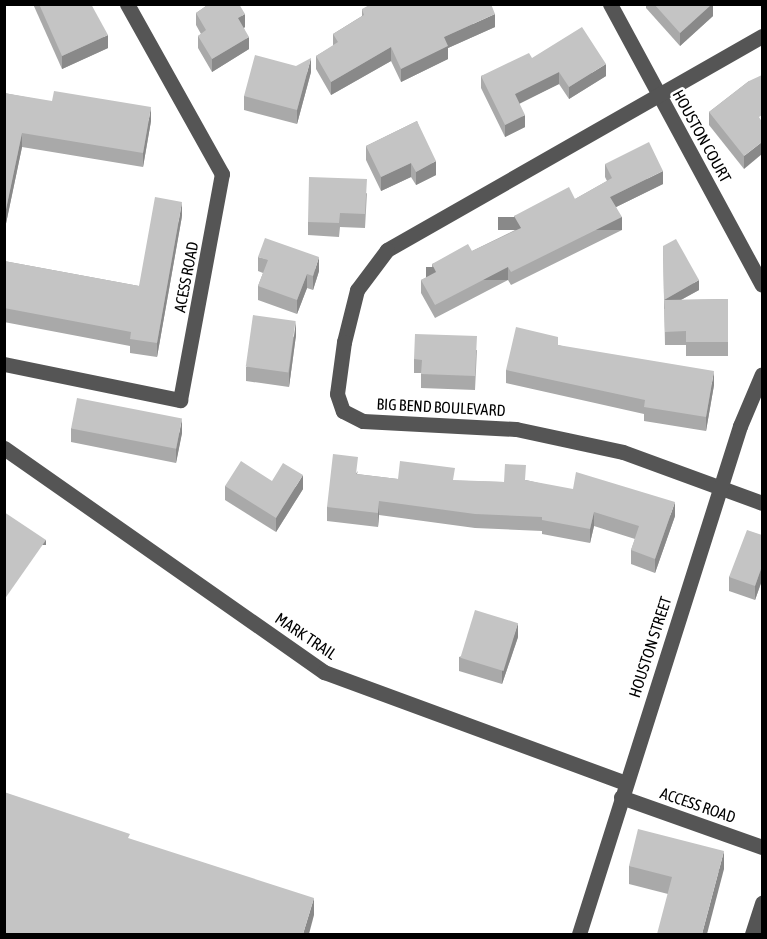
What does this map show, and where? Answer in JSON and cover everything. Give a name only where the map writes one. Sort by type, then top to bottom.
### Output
[{"type":"street","name":"ACESS ROAD","points":[[4,364],[180,400],[222,174],[127,4]]},
{"type":"street","name":"HOUSTON COURT","points":[[610,4],[762,285]]},
{"type":"street","name":"BIG BEND BOULEVARD","points":[[762,36],[387,250],[357,290],[344,342],[337,394],[344,411],[363,421],[516,429],[623,452],[762,503]]},
{"type":"street","name":"HOUSTON STREET","points":[[579,934],[720,488],[762,374]]},
{"type":"street","name":"MARK TRAIL","points":[[4,448],[324,672],[348,684],[623,790]]},
{"type":"street","name":"ACCESS ROAD","points":[[623,790],[762,847]]},
{"type":"street","points":[[752,934],[762,903]]},
{"type":"building","points":[[39,4],[91,4],[108,35],[62,56]]},
{"type":"building","points":[[209,4],[239,4],[245,14],[238,18],[249,37],[212,59],[198,36],[206,30],[196,13]]},
{"type":"building","points":[[371,4],[491,4],[495,14],[444,37],[448,46],[401,69],[391,47],[331,82],[316,56],[338,42],[333,34],[364,15],[362,9]]},
{"type":"building","points":[[654,4],[712,4],[680,33]]},
{"type":"building","points":[[582,27],[606,64],[569,87],[559,72],[515,94],[525,115],[505,125],[481,76],[529,53],[532,58]]},
{"type":"building","points":[[255,55],[296,66],[311,58],[297,110],[244,96]]},
{"type":"building","points":[[762,75],[762,115],[759,117],[762,122],[762,142],[744,156],[709,112],[749,81]]},
{"type":"building","points":[[54,91],[151,107],[143,153],[22,133],[4,219],[4,93],[52,101]]},
{"type":"building","points":[[417,121],[436,161],[416,172],[411,163],[381,177],[366,146]]},
{"type":"building","points":[[649,142],[663,171],[610,197],[622,217],[511,272],[508,267],[435,305],[421,280],[436,272],[432,264],[468,244],[472,251],[521,228],[514,216],[569,187],[575,199],[612,178],[605,164]]},
{"type":"building","points":[[309,177],[367,179],[365,214],[340,213],[339,223],[308,222]]},
{"type":"building","points":[[155,197],[182,202],[157,343],[130,339],[131,332],[4,308],[4,261],[139,286]]},
{"type":"building","points":[[265,238],[319,257],[313,276],[307,274],[297,300],[258,286],[268,260],[258,257]]},
{"type":"building","points":[[676,239],[699,280],[664,300],[663,246]]},
{"type":"building","points":[[728,299],[728,342],[686,342],[686,331],[665,332],[664,300]]},
{"type":"building","points":[[253,315],[296,321],[288,372],[246,366]]},
{"type":"building","points":[[516,327],[558,337],[558,345],[714,371],[706,417],[644,407],[645,400],[506,370]]},
{"type":"building","points":[[415,334],[477,336],[475,376],[421,374],[422,360],[414,359]]},
{"type":"building","points":[[77,398],[182,418],[176,449],[71,428]]},
{"type":"building","points":[[333,454],[358,457],[356,474],[398,479],[400,461],[455,468],[453,480],[504,482],[505,464],[526,465],[525,480],[573,489],[576,472],[675,502],[655,559],[631,550],[639,526],[594,512],[590,529],[542,520],[542,517],[475,514],[379,501],[378,513],[327,507]]},
{"type":"building","points":[[241,461],[272,481],[283,463],[303,475],[276,518],[225,486]]},
{"type":"building","points":[[4,512],[46,540],[4,600]]},
{"type":"building","points":[[747,530],[762,535],[762,570],[755,586],[729,577]]},
{"type":"building","points":[[475,610],[518,623],[503,671],[460,658]]},
{"type":"building","points":[[4,792],[130,834],[128,838],[314,898],[303,934],[4,934]]},
{"type":"building","points":[[638,829],[724,851],[702,934],[657,934],[672,877],[629,866]]}]
